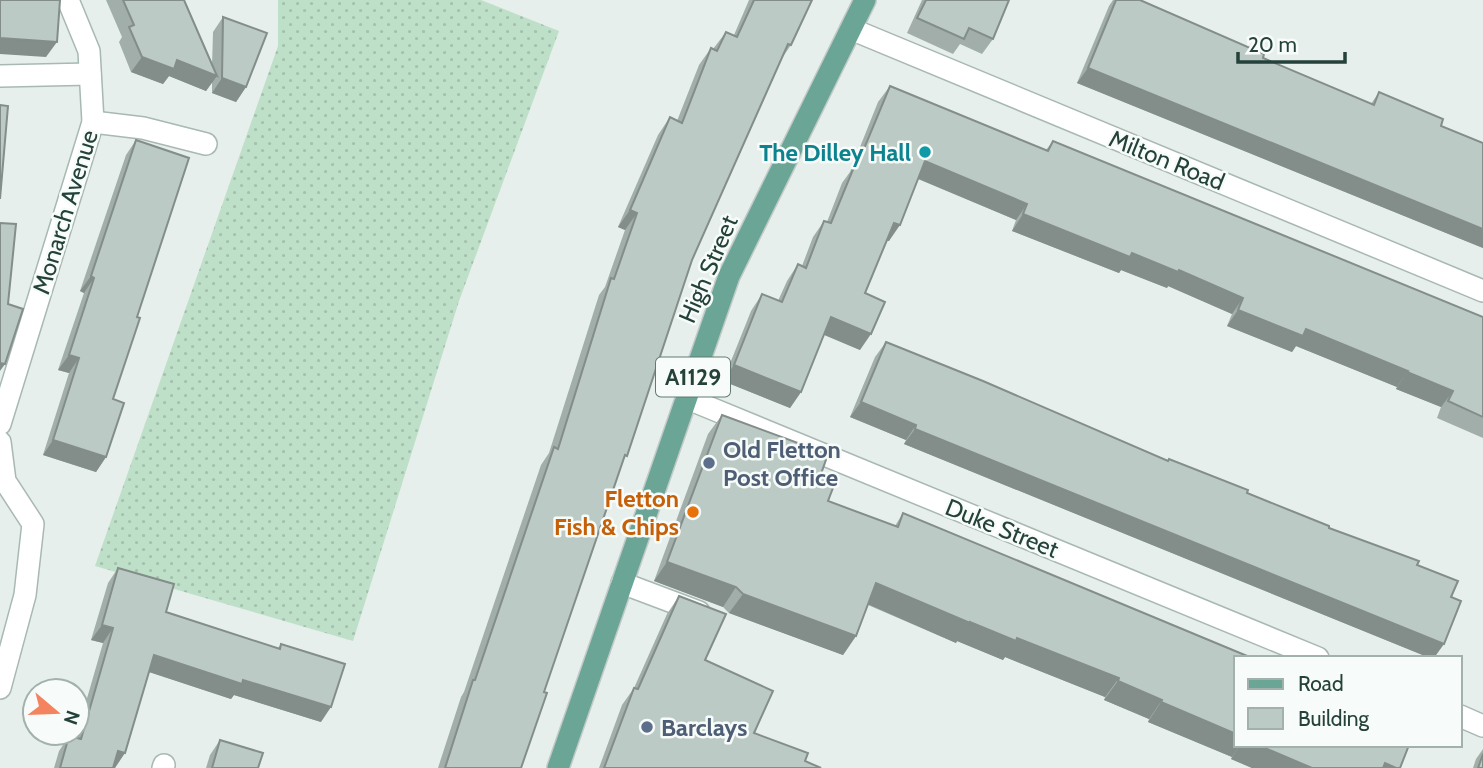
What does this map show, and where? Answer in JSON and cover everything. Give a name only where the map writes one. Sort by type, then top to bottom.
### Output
[{"type":"main road","name":"High Street","points":[[558,768],[729,276],[864,0]]},
{"type":"street","name":"Monarch Avenue","points":[[0,424],[93,122],[89,51],[68,0]]},
{"type":"street","name":"Milton Road","points":[[851,29],[1483,291]]},
{"type":"street","points":[[0,76],[90,74]]},
{"type":"street","points":[[93,122],[143,128],[206,144]]},
{"type":"street","name":"Duke Street","points":[[685,398],[1313,656]]},
{"type":"street","points":[[0,442],[5,481],[33,524],[25,595],[1,683]]},
{"type":"street","points":[[622,583],[718,619]]},
{"type":"street","points":[[1462,717],[1483,726]]},
{"type":"green space","points":[[278,0],[481,0],[559,31],[459,301],[353,641],[95,566],[278,46]]},
{"type":"building","points":[[0,0],[60,0],[57,42],[0,38]]},
{"type":"building","points":[[123,0],[184,0],[217,76],[177,60],[174,69],[142,57],[129,27],[134,25]]},
{"type":"building","points":[[754,0],[812,0],[791,45],[788,44],[692,260],[544,692],[547,693],[521,768],[445,768],[554,447],[558,449],[611,278],[614,279],[637,213],[630,210],[670,117],[682,123],[711,48],[717,51],[726,32],[737,37]]},
{"type":"building","points":[[926,0],[1009,0],[993,39],[969,28],[964,39],[917,18]]},
{"type":"building","points":[[1116,0],[1140,0],[1264,54],[1263,58],[1374,105],[1379,92],[1443,119],[1441,126],[1483,143],[1483,229],[1088,68]]},
{"type":"building","points":[[223,17],[267,33],[246,87],[222,78]]},
{"type":"building","points":[[890,86],[1048,151],[1053,141],[1483,317],[1483,417],[1448,401],[1453,391],[1306,329],[1303,336],[1238,310],[1243,298],[1179,270],[1178,272],[1132,253],[1130,257],[1023,214],[1027,204],[925,161],[900,225],[894,223],[865,293],[885,302],[871,334],[831,317],[801,392],[734,365],[762,294],[782,302],[798,264],[806,268],[824,221],[831,223]]},
{"type":"building","points":[[0,105],[8,106],[0,199]]},
{"type":"building","points":[[136,140],[189,158],[113,399],[124,403],[106,457],[53,440],[79,358],[69,355],[94,278],[91,276]]},
{"type":"building","points":[[0,223],[16,224],[8,304],[23,309],[5,364],[0,363]]},
{"type":"building","points":[[886,342],[1168,461],[1169,459],[1248,490],[1247,493],[1329,528],[1419,561],[1417,565],[1458,581],[1451,597],[1461,601],[1444,644],[915,429],[916,425],[861,402]]},
{"type":"building","points":[[722,415],[828,454],[821,474],[836,480],[828,501],[898,527],[903,513],[1247,656],[1234,656],[1234,733],[1161,702],[1162,700],[1118,681],[1119,678],[1017,638],[1016,641],[876,583],[856,636],[667,562]]},
{"type":"building","points":[[118,568],[174,584],[166,612],[280,649],[281,644],[345,664],[331,707],[243,680],[242,684],[154,655],[125,753],[118,751],[113,768],[60,768],[66,747],[91,747],[91,704],[113,628],[102,625]]},
{"type":"building","points":[[679,596],[726,614],[705,660],[773,691],[754,733],[808,753],[805,761],[821,768],[604,768],[634,688],[638,689]]},
{"type":"building","points":[[220,740],[263,753],[258,768],[212,768]]},
{"type":"building","points":[[1263,747],[1408,747],[1400,768],[1385,763],[1383,768],[1312,768]]},
{"type":"building","points":[[1483,754],[1483,768],[1478,768]]},
{"type":"place","name":"The Dilley Hall","points":[[925,152]]},
{"type":"place","name":"Old Fletton Post Office","points":[[709,463]]},
{"type":"place","name":"Fletton Fish & Chips","points":[[693,512]]},
{"type":"place","name":"Barclays","points":[[647,727]]}]
